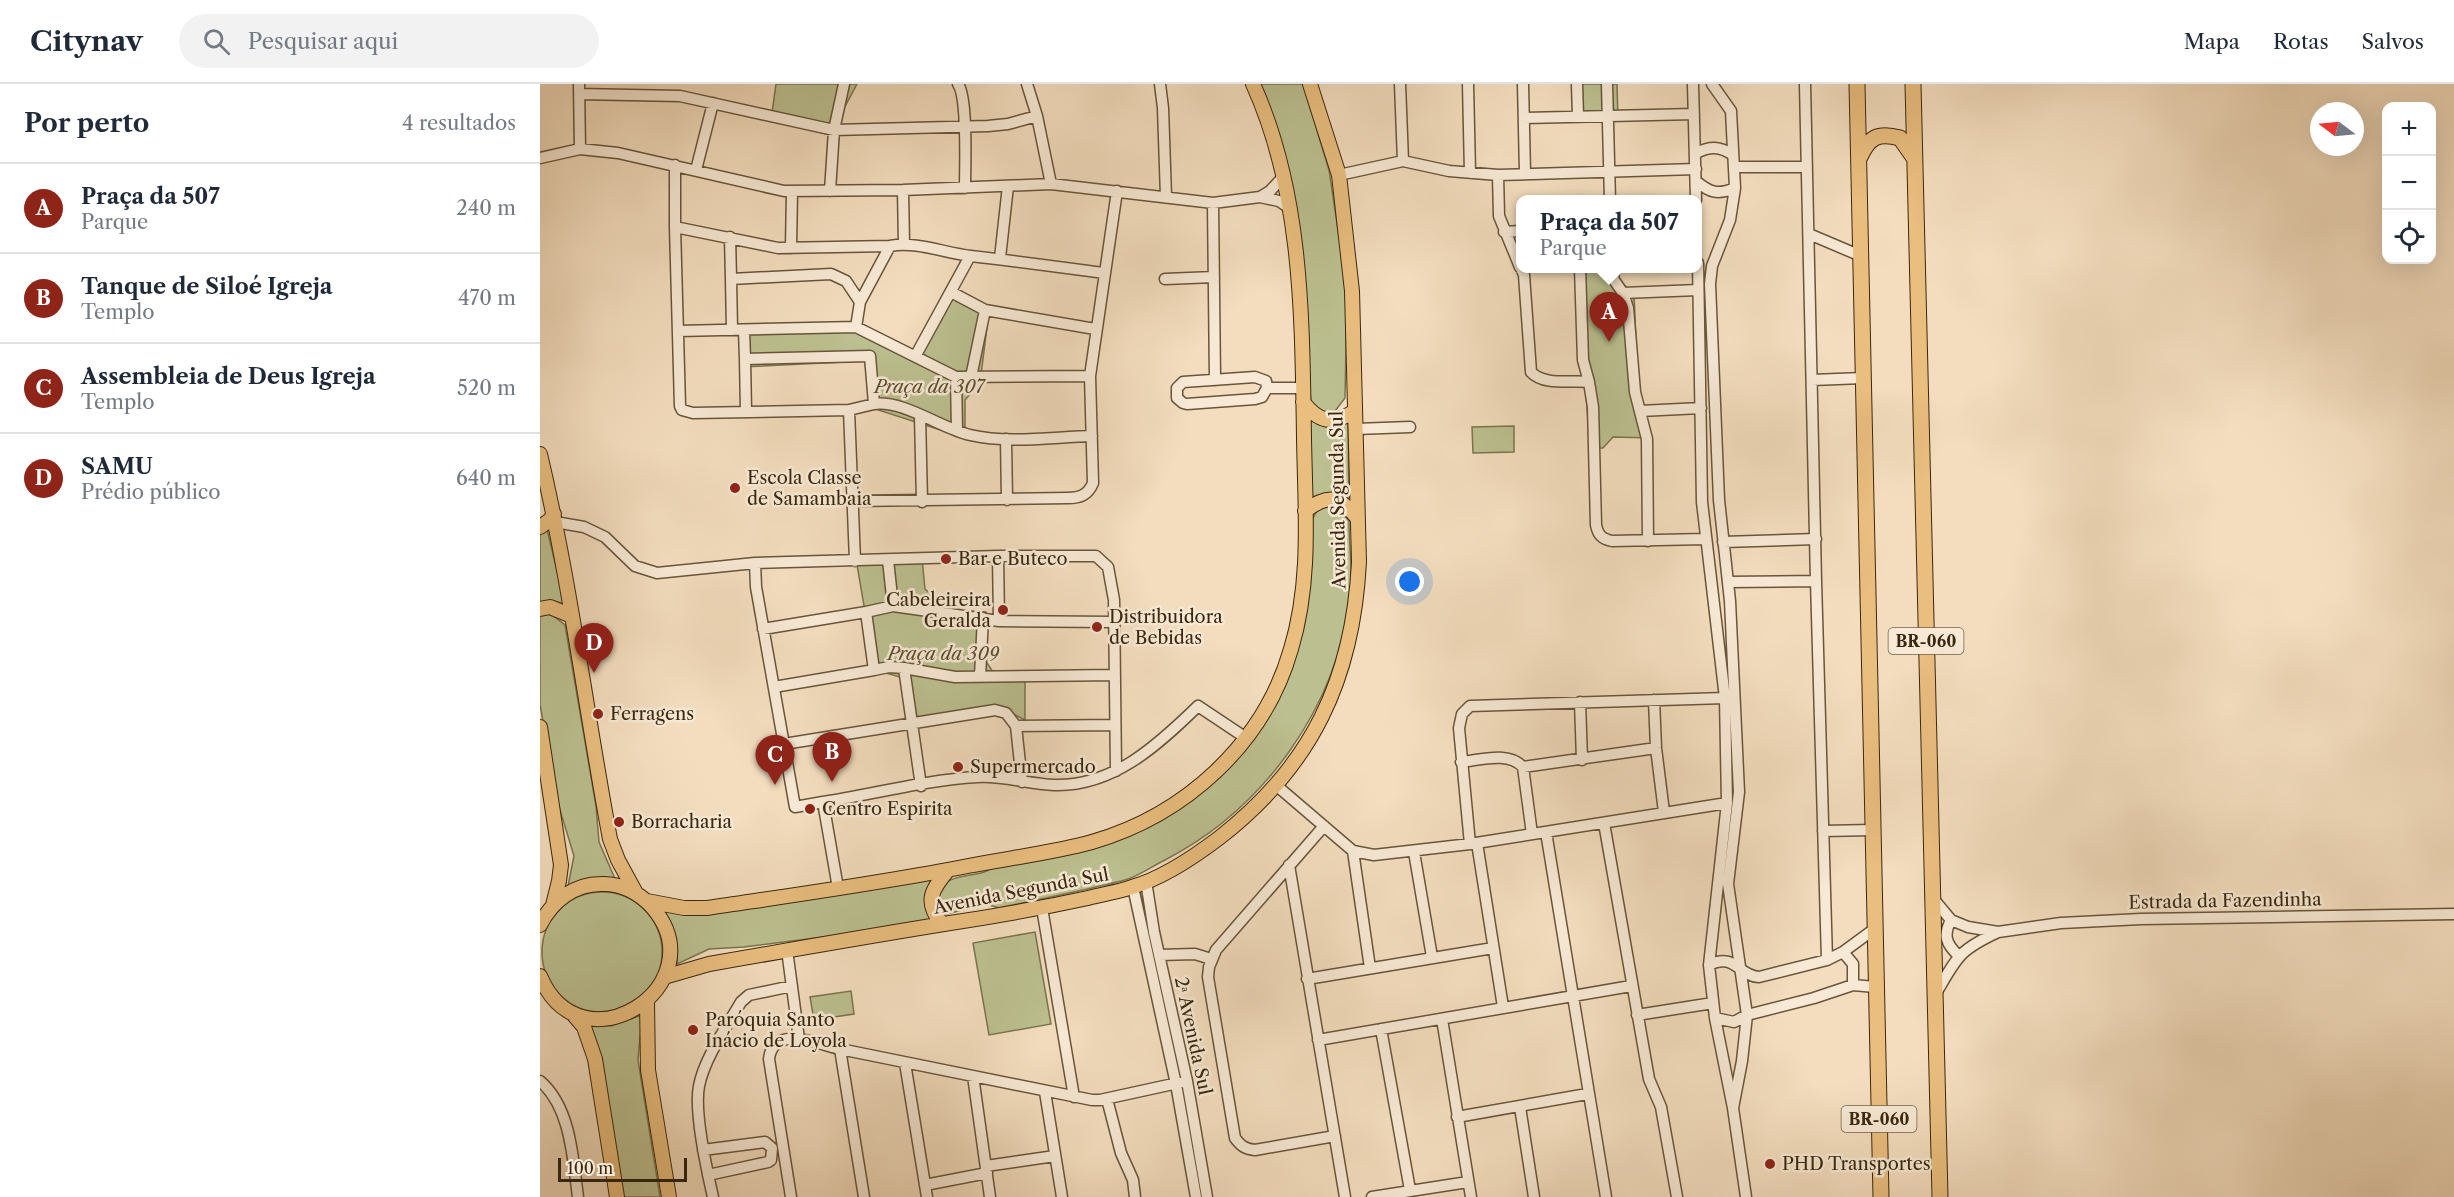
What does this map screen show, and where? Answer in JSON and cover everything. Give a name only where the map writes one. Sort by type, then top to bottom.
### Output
[{"type":"highway","name":"BR-060","points":[[1857,84],[1881,1197]]},
{"type":"highway","name":"BR-060","points":[[1913,84],[1940,1197]]},
{"type":"highway","points":[[1859,161],[1866,144],[1871,139],[1885,136],[1900,138],[1915,160]]},
{"type":"main road","name":"Avenida Segunda Sul","points":[[553,905],[567,893],[585,886],[611,885],[642,897],[684,908],[707,908],[948,870],[1091,842],[1128,829],[1171,808],[1226,763],[1263,714],[1277,687],[1291,650],[1303,597],[1306,551],[1303,395],[1296,246],[1274,141],[1253,84]]},
{"type":"main road","name":"Avenida Segunda Sul","points":[[664,977],[709,964],[1042,908],[1133,887],[1205,849],[1242,820],[1277,786],[1323,716],[1345,660],[1358,600],[1352,291],[1339,175],[1310,84]]},
{"type":"main road","points":[[1303,395],[1310,411],[1320,418],[1332,421],[1342,419],[1355,411]]},
{"type":"main road","points":[[540,454],[555,518],[610,839],[618,860],[642,897],[658,914],[667,937],[669,961],[664,977],[647,1001],[634,1011],[620,1017],[604,1019],[586,1017],[540,999]]},
{"type":"main road","points":[[1305,511],[1326,498],[1344,503],[1358,519]]},
{"type":"main road","points":[[540,528],[555,518]]},
{"type":"main road","points":[[540,609],[550,607],[572,616]]},
{"type":"main road","points":[[540,727],[561,864],[553,905],[540,925]]},
{"type":"main road","points":[[942,924],[931,905],[932,893],[948,870]]},
{"type":"main road","points":[[540,976],[545,988],[584,1027],[595,1059],[617,1197]]},
{"type":"main road","points":[[647,1001],[648,1070],[669,1197]]},
{"type":"street","points":[[680,96],[681,84]]},
{"type":"street","points":[[830,191],[834,130],[844,84]]},
{"type":"street","points":[[958,84],[962,90],[965,188]]},
{"type":"street","points":[[1027,84],[1037,116],[1051,184]]},
{"type":"street","points":[[1160,84],[1166,197]]},
{"type":"street","points":[[1400,84],[1403,161]]},
{"type":"street","points":[[1468,84],[1470,173]]},
{"type":"street","points":[[1523,84],[1525,173]]},
{"type":"street","points":[[1577,84],[1578,116]]},
{"type":"street","points":[[1607,84],[1610,195]]},
{"type":"street","points":[[1693,84],[1696,195]]},
{"type":"street","points":[[1712,84],[1731,111],[1735,188],[1730,220],[1712,266],[1710,284],[1719,500],[1730,602],[1739,800],[1728,884],[1747,1015],[1741,1070],[1733,1108]]},
{"type":"street","points":[[1805,84],[1827,960]]},
{"type":"street","points":[[580,149],[579,89],[680,96],[834,130],[1008,124],[1037,116]]},
{"type":"street","points":[[696,170],[713,103]]},
{"type":"street","points":[[1525,118],[1694,114]]},
{"type":"street","points":[[1696,153],[1717,147],[1734,161],[1807,166]]},
{"type":"street","points":[[540,158],[580,149],[618,153],[777,190],[903,190],[1051,184],[1213,203],[1260,197],[1278,201],[1289,208]]},
{"type":"street","points":[[1339,175],[1403,161],[1470,173],[1498,175],[1696,169]]},
{"type":"street","points":[[675,165],[679,400],[682,410],[693,414],[849,410],[874,404],[892,404],[957,430],[982,437],[1006,439],[1092,436]]},
{"type":"street","points":[[1498,175],[1498,211],[1504,232],[1516,257]]},
{"type":"street","points":[[1260,197],[1270,191],[1282,178]]},
{"type":"street","points":[[1696,181],[1708,191],[1719,193],[1735,188]]},
{"type":"street","points":[[1000,258],[1008,186]]},
{"type":"street","points":[[903,190],[904,244]]},
{"type":"street","points":[[791,248],[792,191]]},
{"type":"street","points":[[852,501],[922,502],[1083,496],[1091,488],[1093,483],[1090,376],[1095,329],[1117,191]]},
{"type":"street","points":[[1213,203],[1215,380]]},
{"type":"street","points":[[675,227],[730,237],[767,247],[904,244],[969,256],[1000,258],[1104,273]]},
{"type":"street","points":[[1504,232],[1516,231]]},
{"type":"street","points":[[1809,234],[1861,256]]},
{"type":"street","points":[[730,237],[732,330]]},
{"type":"street","points":[[856,327],[860,302],[890,246]]},
{"type":"street","points":[[916,355],[969,256]]},
{"type":"street","points":[[1524,273],[1531,372],[1535,377],[1545,380],[1589,382]]},
{"type":"street","points":[[1580,273],[1583,360],[1593,407],[1597,531],[1601,538],[1607,540],[1705,539]]},
{"type":"street","points":[[1613,273],[1614,280],[1623,293],[1630,321],[1635,392],[1649,451],[1648,541]]},
{"type":"street","points":[[1698,273],[1702,502],[1725,698],[1727,803],[1709,965],[1715,1018],[1733,1108],[1746,1197]]},
{"type":"street","points":[[731,279],[831,274],[846,281],[860,302]]},
{"type":"street","points":[[1165,279],[1214,278]]},
{"type":"street","points":[[1623,293],[1698,290]]},
{"type":"street","points":[[951,292],[985,310],[1095,329]]},
{"type":"street","points":[[971,376],[985,310]]},
{"type":"street","points":[[678,331],[856,327],[956,376],[1090,376]]},
{"type":"street","points":[[744,330],[746,412]]},
{"type":"street","points":[[873,334],[870,356],[874,404]]},
{"type":"street","points":[[745,359],[870,356]]},
{"type":"street","points":[[956,376],[957,430]]},
{"type":"street","points":[[1255,377],[1266,381],[1268,388],[1262,397],[1255,399],[1187,404],[1177,398],[1177,388],[1183,382],[1215,380],[1255,377]]},
{"type":"street","points":[[1812,380],[1863,378]]},
{"type":"street","points":[[1268,388],[1303,395]]},
{"type":"street","points":[[1640,411],[1701,408]]},
{"type":"street","points":[[849,410],[855,561]]},
{"type":"street","points":[[920,416],[922,502]]},
{"type":"street","points":[[1356,429],[1410,427]]},
{"type":"street","points":[[1006,439],[1007,500]]},
{"type":"street","points":[[1702,502],[1719,500]]},
{"type":"street","points":[[555,518],[584,527],[605,537],[635,566],[657,573],[755,563],[998,556],[1096,556],[1108,567],[1111,579],[1114,622],[1116,771]]},
{"type":"street","points":[[1723,542],[1816,539]]},
{"type":"street","points":[[998,556],[999,621]]},
{"type":"street","points":[[888,560],[893,606]]},
{"type":"street","points":[[755,563],[756,587],[795,807],[980,777],[1054,785],[1082,783],[1116,771],[1144,754],[1170,734],[1198,706],[1246,738]]},
{"type":"street","points":[[1728,582],[1816,581]]},
{"type":"street","points":[[1714,605],[1730,602]]},
{"type":"street","points":[[763,629],[893,606],[999,621],[1114,622]]},
{"type":"street","points":[[866,612],[874,670]]},
{"type":"street","points":[[980,676],[983,618]]},
{"type":"street","points":[[774,687],[874,670],[904,668],[955,676],[1114,675]]},
{"type":"street","points":[[904,668],[921,786]]},
{"type":"street","points":[[1503,1007],[1461,762],[1460,720],[1466,709],[1470,706],[1725,698]]},
{"type":"street","points":[[1654,700],[1656,748],[1664,812]]},
{"type":"street","points":[[1580,702],[1582,760]]},
{"type":"street","points":[[784,744],[1002,711],[1011,717],[1016,726],[1022,782]]},
{"type":"street","points":[[1016,726],[1115,725]]},
{"type":"street","points":[[1523,767],[1656,748]]},
{"type":"street","points":[[1461,762],[1509,758],[1518,761],[1523,767],[1532,834]]},
{"type":"street","points":[[1277,786],[1353,850],[1374,855],[1474,844],[1727,803]]},
{"type":"street","points":[[824,802],[838,888]]},
{"type":"street","points":[[1604,823],[1649,1079],[1661,1107],[1677,1197]]},
{"type":"street","points":[[1324,826],[1211,959],[1208,977],[1235,1138],[1246,1149],[1255,1150],[1335,1136]]},
{"type":"street","points":[[1823,831],[1872,830]]},
{"type":"street","points":[[1546,832],[1587,1094],[1606,1197]]},
{"type":"street","points":[[1353,850],[1370,968]]},
{"type":"street","points":[[1414,852],[1432,957]]},
{"type":"street","points":[[1289,866],[1345,1197]]},
{"type":"street","name":"2ᵃ Avenida Sul","points":[[1146,881],[1182,1082],[1196,1197]]},
{"type":"street","name":"2ᵃ Avenida Sul","points":[[1133,887],[1182,1082],[1207,1197]]},
{"type":"street","points":[[1931,896],[1951,920],[1946,939],[1950,948],[1958,955]]},
{"type":"street","points":[[1042,908],[1074,1097]]},
{"type":"street","name":"Estrada da Fazendinha","points":[[1934,997],[1958,955],[1976,942],[1998,932],[2061,923],[2141,919],[2454,914]]},
{"type":"street","name":"Estrada da Fazendinha","points":[[1951,920],[1968,927],[1998,932]]},
{"type":"street","points":[[1709,965],[1726,961],[1754,977],[1759,977],[1827,960],[1843,952],[1874,930]]},
{"type":"street","points":[[1307,979],[1493,948]]},
{"type":"street","points":[[787,950],[799,1039]]},
{"type":"street","points":[[1843,952],[1853,964],[1853,984]]},
{"type":"street","points":[[1159,955],[1195,954],[1211,959]]},
{"type":"street","points":[[1715,1018],[1734,1022],[1747,1015],[1814,998],[1853,984],[1875,987]]},
{"type":"street","points":[[713,1197],[704,1150],[698,1088],[708,1062],[741,1002],[748,995],[792,986]]},
{"type":"street","points":[[1318,1040],[1631,986]]},
{"type":"street","points":[[1637,1015],[1713,1003]]},
{"type":"street","points":[[1442,1019],[1471,1197]]},
{"type":"street","points":[[1381,1029],[1410,1190]]},
{"type":"street","points":[[791,1197],[769,1059],[771,1048],[777,1041],[788,1038],[799,1039],[1045,1092],[1100,1100],[1182,1082]]},
{"type":"street","points":[[840,1049],[864,1197]]},
{"type":"street","points":[[905,1063],[927,1197]]},
{"type":"street","points":[[973,1076],[990,1197]]},
{"type":"street","points":[[540,1081],[553,1096],[561,1112],[578,1197]]},
{"type":"street","points":[[1045,1092],[1062,1197]]},
{"type":"street","points":[[1457,1117],[1587,1094]]},
{"type":"street","points":[[1107,1099],[1121,1153],[1133,1180],[1135,1197]]},
{"type":"street","points":[[1520,1107],[1534,1197]]},
{"type":"street","points":[[704,1150],[765,1142],[772,1148],[771,1160],[768,1162],[708,1175]]},
{"type":"street","points":[[925,1185],[986,1169],[1055,1156]]},
{"type":"street","points":[[1372,1197],[1468,1182]]},
{"type":"green space","points":[[776,84],[857,84],[841,114],[838,137],[771,120]]},
{"type":"green space","points":[[1256,84],[1303,84],[1329,170],[1347,290],[1345,398],[1335,411],[1324,413],[1311,402],[1296,218]]},
{"type":"green space","points":[[1572,84],[1617,84],[1618,120],[1573,121]]},
{"type":"green space","points":[[1577,273],[1616,273],[1616,277],[1634,294],[1638,390],[1651,438],[1613,437],[1603,448],[1590,448]]},
{"type":"green space","name":"Praça da 307","points":[[949,286],[988,319],[980,383],[965,400],[965,438],[869,407],[865,361],[742,367],[742,329],[852,323],[914,352]]},
{"type":"green space","points":[[1307,417],[1327,427],[1337,426],[1348,420],[1349,507],[1326,494],[1309,498]]},
{"type":"green space","points":[[1514,426],[1514,452],[1473,453],[1472,427]]},
{"type":"green space","points":[[1326,505],[1335,505],[1349,521],[1351,585],[1343,636],[1330,676],[1312,714],[1290,750],[1264,783],[1234,813],[1201,839],[1128,879],[999,908],[986,904],[947,914],[938,909],[939,895],[943,886],[950,880],[978,874],[996,865],[1182,806],[1284,682],[1312,520],[1318,509]]},
{"type":"green space","points":[[546,525],[565,604],[553,601],[540,602],[540,529]]},
{"type":"green space","name":"Praça da 309","points":[[922,558],[925,589],[949,610],[986,612],[987,663],[997,678],[1025,676],[1025,720],[1004,709],[913,720],[907,679],[875,670],[856,559]]},
{"type":"green space","points":[[540,614],[551,614],[565,625],[596,806],[599,842],[616,881],[568,886],[574,856],[556,797],[540,704]]},
{"type":"green space","points":[[933,878],[927,901],[933,923],[744,947],[709,949],[677,964],[675,937],[664,911],[692,914],[719,913]]},
{"type":"green space","points":[[602,892],[625,896],[645,909],[658,929],[662,952],[658,975],[645,995],[625,1008],[602,1012],[579,1008],[559,995],[546,975],[542,952],[546,929],[559,909],[579,896]]},
{"type":"green space","points":[[1035,932],[1051,1024],[989,1035],[973,943]]},
{"type":"green space","points":[[851,991],[854,1014],[814,1020],[810,997]]},
{"type":"green space","points":[[642,1015],[638,1060],[660,1197],[621,1197],[586,1024],[611,1026]]},
{"type":"place","name":"Praça da 507","points":[[1609,342]]},
{"type":"place","name":"Escola Classe de Samambaia","points":[[735,488]]},
{"type":"place","name":"Bar e Buteco","points":[[946,559]]},
{"type":"place","name":"Cabeleireira Geralda","points":[[1003,610]]},
{"type":"place","name":"Distribuidora de Bebidas","points":[[1097,627]]},
{"type":"place","name":"SAMU","points":[[594,673]]},
{"type":"place","name":"Ferragens","points":[[598,714]]},
{"type":"place","name":"Supermercado","points":[[958,767]]},
{"type":"place","name":"Tanque de Siloé Igreja","points":[[832,782]]},
{"type":"place","name":"Assembleia de Deus Igreja","points":[[775,785]]},
{"type":"place","name":"Centro Espirita","points":[[810,809]]},
{"type":"place","name":"Borracharia","points":[[619,822]]},
{"type":"place","name":"Paróquia Santo Inácio de Loyola","points":[[693,1030]]},
{"type":"place","name":"PHD Transportes","points":[[1770,1164]]}]
